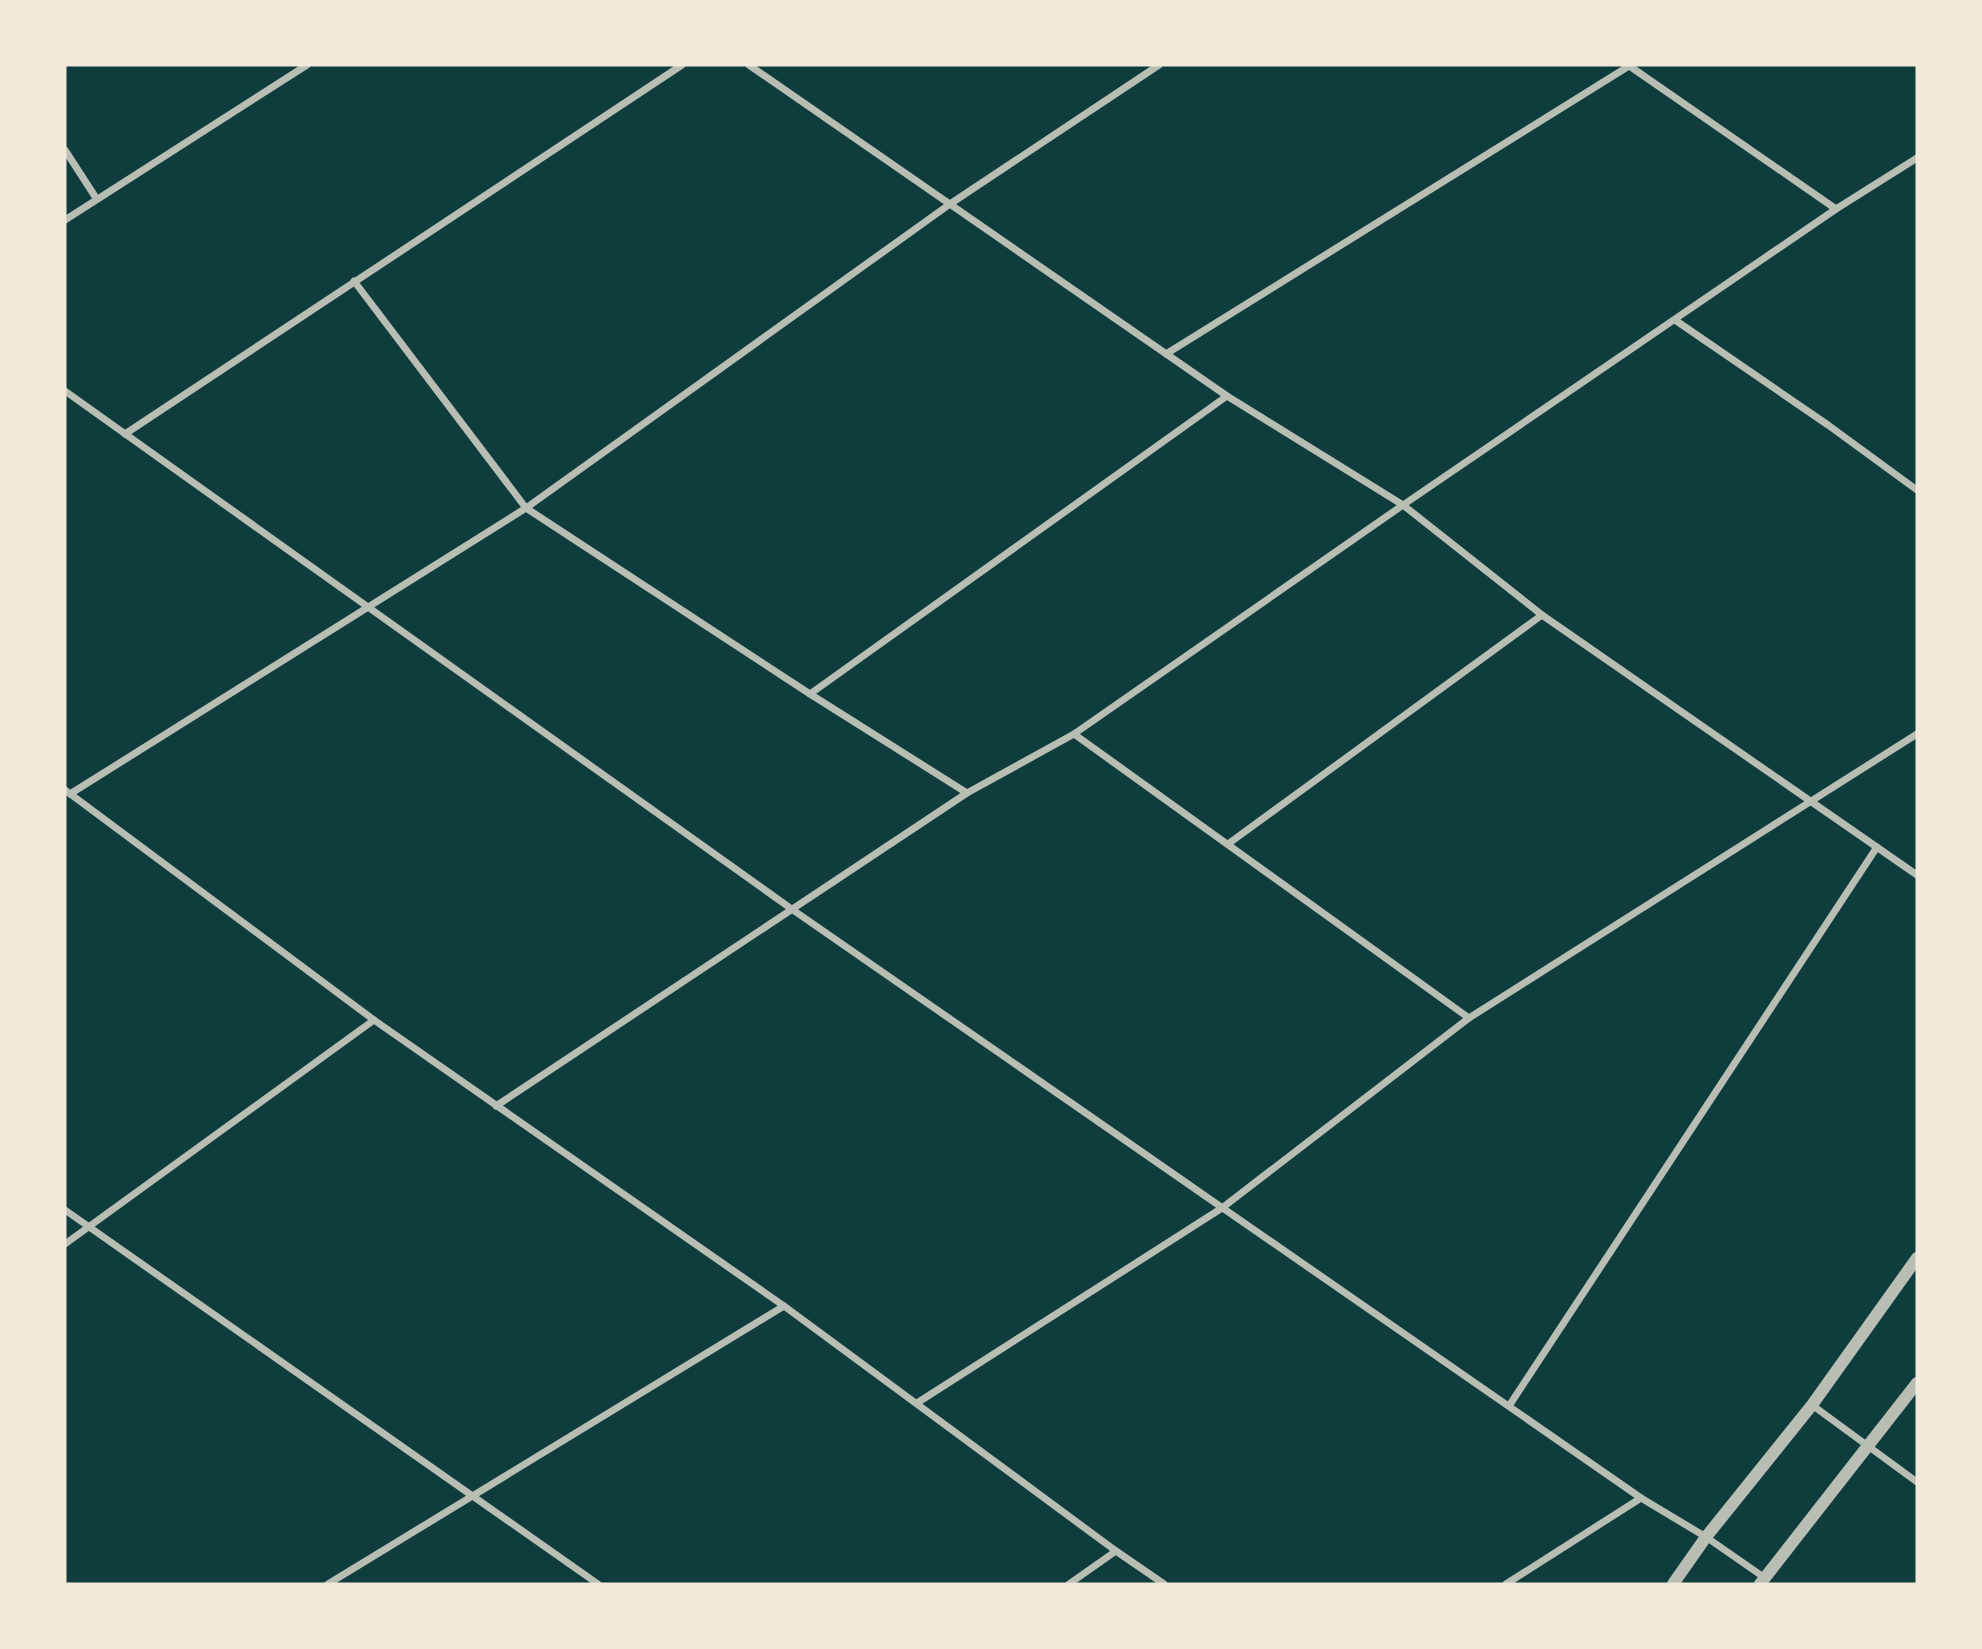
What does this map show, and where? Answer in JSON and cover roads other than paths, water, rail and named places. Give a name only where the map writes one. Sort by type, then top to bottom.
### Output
[{"type":"street","points":[[65,220],[307,65]]},
{"type":"street","points":[[125,434],[682,65]]},
{"type":"street","points":[[749,65],[1227,396],[1403,505],[1542,615],[1917,874]]},
{"type":"street","points":[[1159,65],[950,204],[526,508],[368,609],[67,792],[373,1020],[784,1306],[1164,1584]]},
{"type":"street","points":[[1166,354],[1628,65],[1836,209]]},
{"type":"street","points":[[65,150],[96,198]]},
{"type":"street","points":[[496,1106],[967,793],[1074,734],[1836,209],[1917,158]]},
{"type":"street","points":[[354,281],[526,508],[967,793]]},
{"type":"street","points":[[1675,320],[1917,490]]},
{"type":"street","points":[[65,391],[793,910],[1641,1498],[1706,1537],[1763,1581],[1917,1383]]},
{"type":"street","points":[[810,694],[1227,396]]},
{"type":"street","points":[[1228,844],[1542,615]]},
{"type":"street","points":[[1074,734],[1468,1018]]},
{"type":"street","points":[[916,1403],[1222,1208],[1468,1018],[1917,734]]},
{"type":"street","points":[[1509,1406],[1877,847]]},
{"type":"street","points":[[65,1244],[373,1020]]},
{"type":"street","points":[[65,1210],[598,1584]]},
{"type":"street","points":[[1673,1584],[1706,1537],[1812,1405],[1917,1258]]},
{"type":"street","points":[[328,1584],[784,1306]]},
{"type":"street","points":[[1812,1405],[1917,1482]]},
{"type":"street","points":[[1506,1584],[1641,1498]]},
{"type":"street","points":[[1069,1584],[1116,1551]]}]
